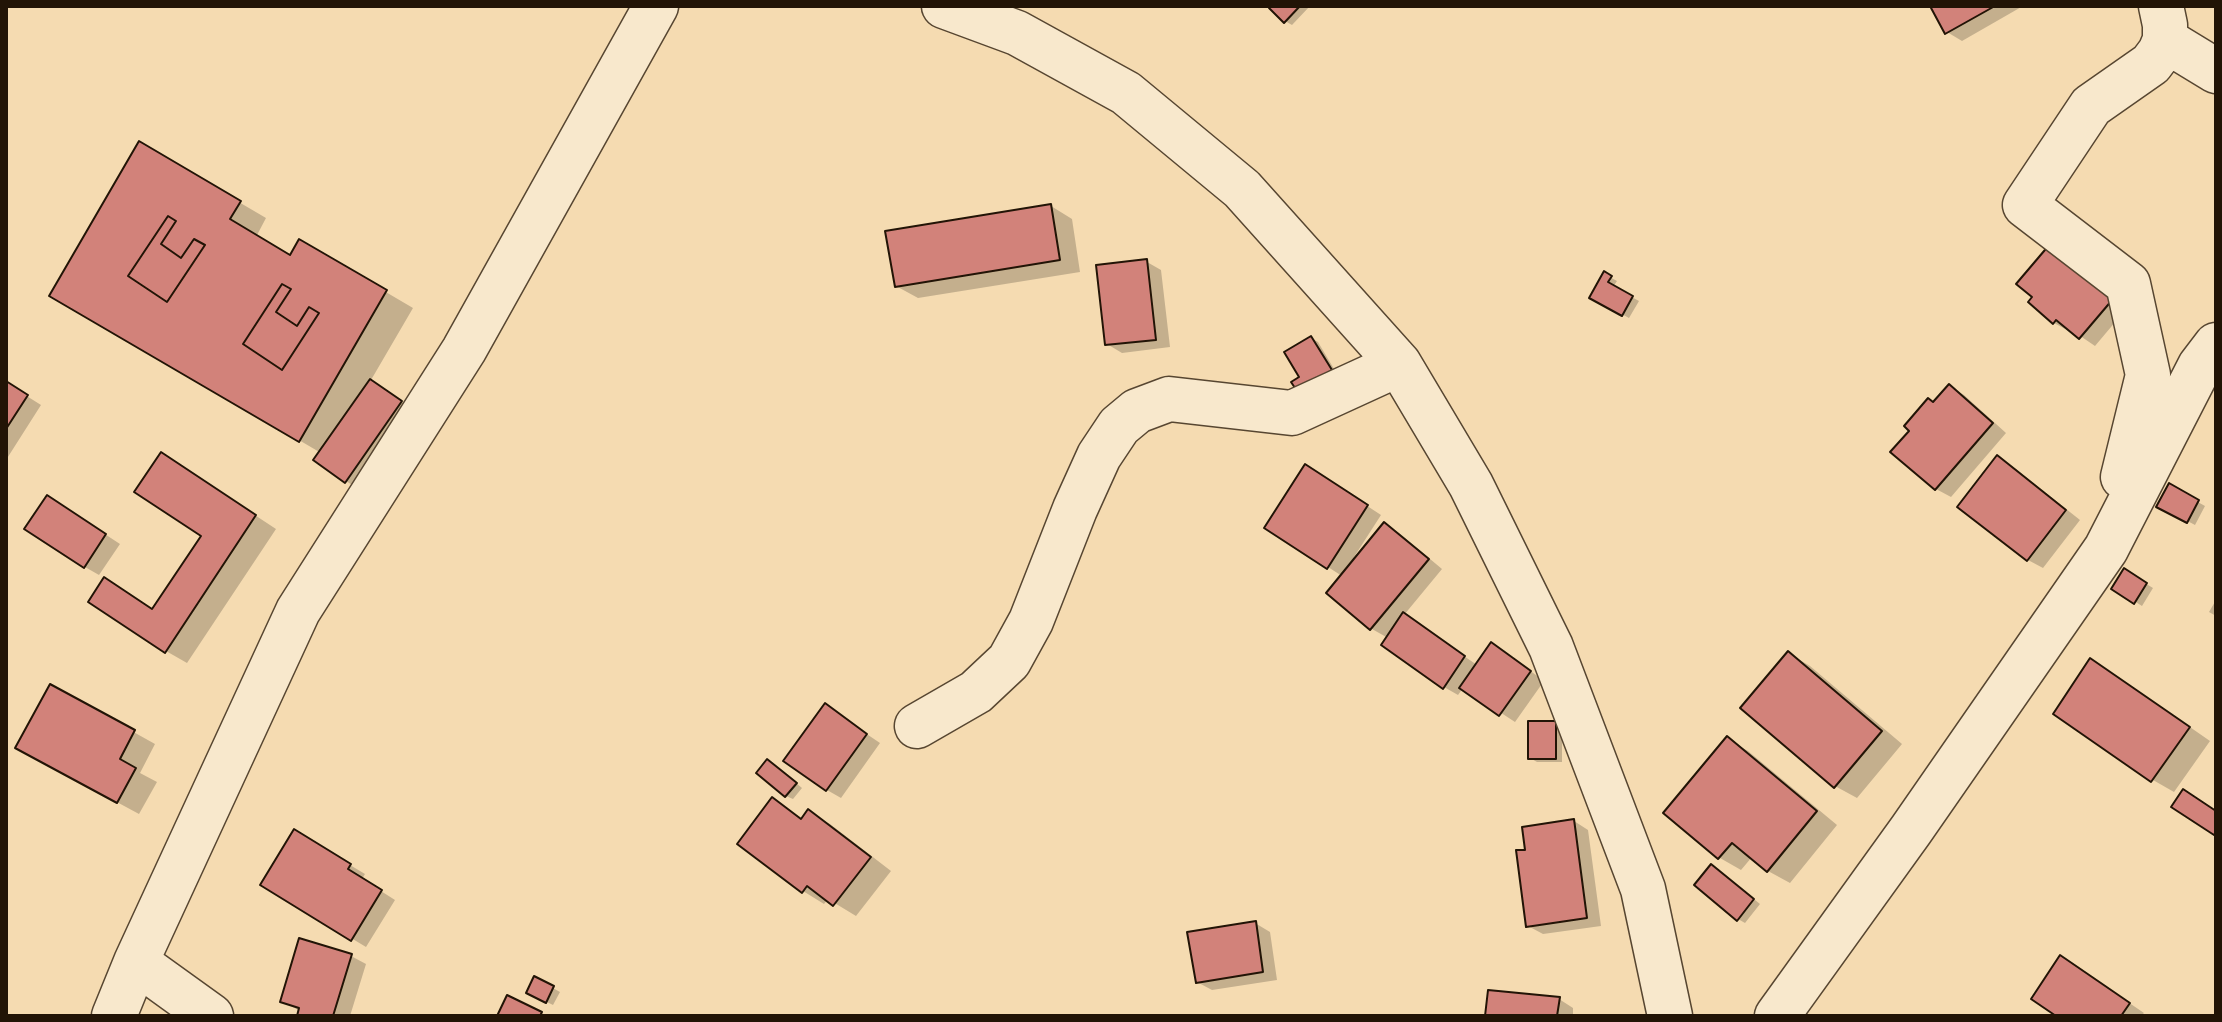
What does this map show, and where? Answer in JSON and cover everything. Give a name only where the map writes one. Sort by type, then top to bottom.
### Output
[{"type":"street","points":[[114,1016],[298,611],[464,350],[656,6]]},
{"type":"street","points":[[944,6],[1017,33],[1126,93],[1242,189],[1399,364],[1471,485],[1551,647],[1643,889],[1670,1016]]},
{"type":"street","points":[[2163,23],[2216,71]]},
{"type":"street","points":[[2106,549],[2148,375],[2128,284],[2025,205],[2091,106],[2151,64],[2160,52],[2163,23]]},
{"type":"street","points":[[1777,1016],[1911,830],[2106,549],[2200,366],[2216,345]]},
{"type":"street","points":[[917,726],[976,692],[1009,661],[1031,621],[1099,456],[1119,426],[1137,411],[1169,399],[1292,413],[1399,364]]},
{"type":"street","points":[[136,962],[211,1016]]},
{"type":"building","points":[[1270,6],[1300,6],[1284,23]]},
{"type":"building","points":[[1930,6],[1995,6],[1945,34]]},
{"type":"building","points":[[139,141],[241,201],[230,219],[290,255],[299,239],[387,290],[299,442],[49,296]],"holes":[[[168,216],[176,221],[161,244],[181,258],[194,239],[205,245],[167,302],[128,276]],[[282,284],[291,289],[276,312],[297,326],[309,307],[319,313],[282,370],[243,344]]]},
{"type":"building","points":[[1051,204],[1060,260],[895,287],[885,231]]},
{"type":"building","points":[[168,216],[176,221],[161,244],[181,258],[194,239],[205,245],[167,302],[128,276]]},
{"type":"building","points":[[2050,244],[2113,299],[2079,339],[2056,320],[2053,324],[2028,302],[2032,297],[2016,284]]},
{"type":"building","points":[[1147,259],[1156,340],[1105,345],[1096,265]]},
{"type":"building","points":[[1604,271],[1612,276],[1608,282],[1633,296],[1622,316],[1589,298]]},
{"type":"building","points":[[282,284],[291,289],[276,312],[297,326],[309,307],[319,313],[282,370],[243,344]]},
{"type":"building","points":[[1311,336],[1332,370],[1297,391],[1291,382],[1299,377],[1284,352]]},
{"type":"building","points":[[370,379],[402,401],[345,483],[313,460]]},
{"type":"building","points":[[6,381],[28,395],[6,429]]},
{"type":"building","points":[[1949,384],[1993,423],[1935,490],[1890,452],[1909,431],[1904,426],[1928,398],[1933,402]]},
{"type":"building","points":[[161,452],[256,515],[165,653],[88,602],[104,577],[152,609],[201,536],[134,492]]},
{"type":"building","points":[[1997,455],[2066,510],[2027,561],[1957,507]]},
{"type":"building","points":[[1305,464],[1368,505],[1327,569],[1264,528]]},
{"type":"building","points":[[2169,483],[2199,500],[2187,523],[2156,507]]},
{"type":"building","points":[[47,495],[106,534],[84,568],[24,529]]},
{"type":"building","points":[[1384,522],[1429,559],[1370,630],[1326,593]]},
{"type":"building","points":[[2124,568],[2147,583],[2134,604],[2111,589]]},
{"type":"building","points":[[1403,612],[1465,656],[1443,689],[1381,645]]},
{"type":"building","points":[[1491,642],[1531,671],[1499,716],[1459,688]]},
{"type":"building","points":[[1788,651],[1882,731],[1834,788],[1740,708]]},
{"type":"building","points":[[2090,658],[2190,727],[2151,782],[2053,714]]},
{"type":"building","points":[[50,684],[135,730],[120,759],[136,768],[117,803],[15,748]]},
{"type":"building","points":[[825,703],[867,734],[826,791],[783,761]]},
{"type":"building","points":[[1528,721],[1556,721],[1556,759],[1528,759]]},
{"type":"building","points":[[1727,736],[1817,811],[1767,872],[1732,843],[1718,859],[1663,813]]},
{"type":"building","points":[[767,759],[797,783],[785,797],[756,773]]},
{"type":"building","points":[[2183,789],[2216,811],[2214,835],[2171,807]]},
{"type":"building","points":[[772,797],[801,819],[808,809],[871,857],[833,906],[807,886],[802,893],[737,844]]},
{"type":"building","points":[[1574,819],[1587,918],[1526,927],[1516,850],[1525,850],[1522,827]]},
{"type":"building","points":[[294,829],[351,864],[348,869],[382,890],[351,941],[260,885]]},
{"type":"building","points":[[1711,864],[1754,899],[1737,921],[1694,885]]},
{"type":"building","points":[[1256,921],[1263,972],[1196,983],[1187,932]]},
{"type":"building","points":[[299,938],[352,954],[333,1016],[297,1016],[299,1008],[280,1002]]},
{"type":"building","points":[[2060,955],[2130,1003],[2121,1016],[2056,1016],[2031,999]]},
{"type":"building","points":[[534,976],[554,986],[546,1003],[526,993]]},
{"type":"building","points":[[1488,990],[1560,997],[1557,1016],[1485,1016]]},
{"type":"building","points":[[507,995],[542,1012],[540,1016],[497,1016]]}]
